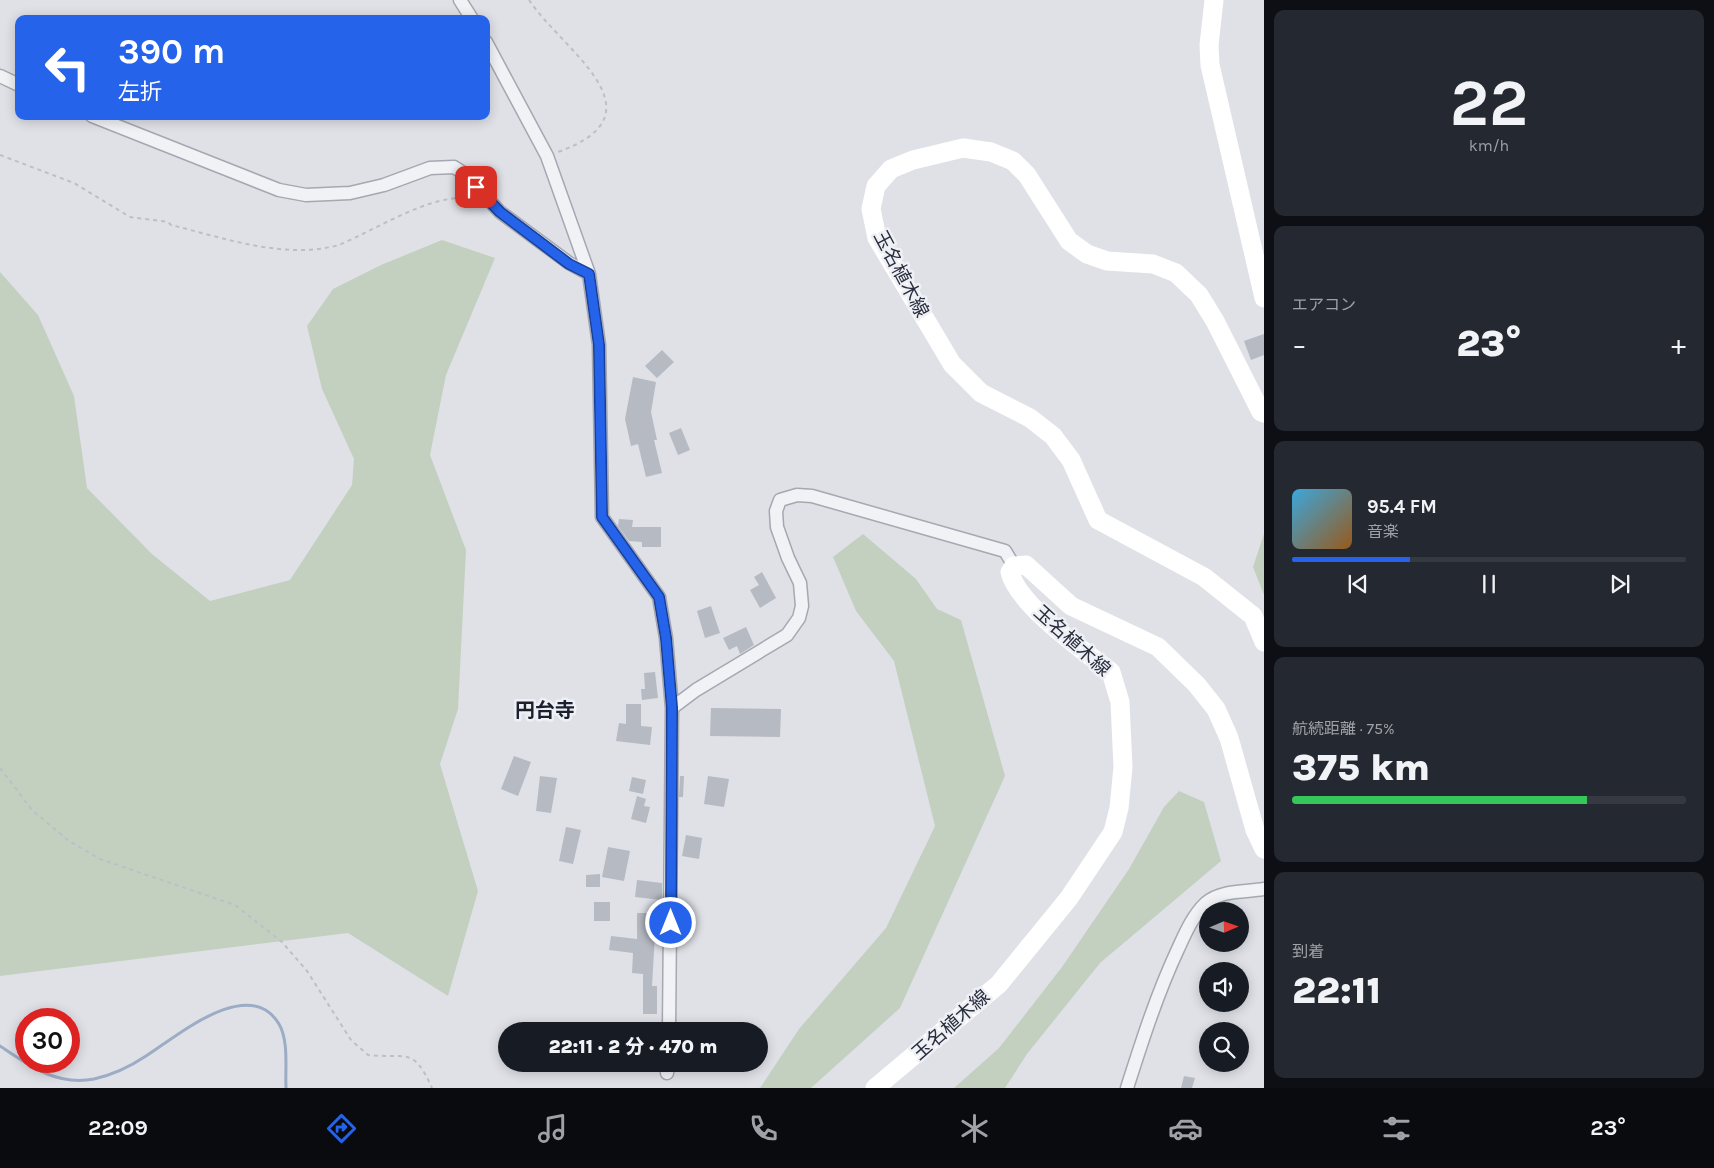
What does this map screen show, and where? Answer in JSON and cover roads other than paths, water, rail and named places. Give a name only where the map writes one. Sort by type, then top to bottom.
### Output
[{"type":"main road","points":[[1214,0],[1209,45],[1210,65],[1264,298]]},
{"type":"main road","name":"玉名植木線","points":[[1264,413],[1261,412],[1215,320],[1199,295],[1176,272],[1153,264],[1107,261],[1087,254],[1069,241],[1026,175],[1013,161],[991,152],[963,148],[912,160],[891,168],[876,186],[871,209],[877,238],[952,364],[980,393],[1030,418],[1053,436],[1071,460],[1098,520],[1204,577],[1252,616],[1264,642]]},
{"type":"main road","name":"玉名植木線","points":[[874,1088],[998,984],[1069,898],[1114,832],[1119,808],[1123,767],[1120,702],[1117,686],[1111,672],[1040,614],[1012,583],[1010,572],[1014,566],[1026,565],[1071,606],[1158,648],[1197,685],[1216,709],[1229,738],[1255,830],[1264,849]]},
{"type":"street","points":[[460,0],[469,15]]},
{"type":"street","points":[[490,49],[547,156],[589,274],[599,345],[602,517],[659,597],[666,638],[672,708],[670,1022]]},
{"type":"street","points":[[0,76],[15,83]]},
{"type":"street","points":[[102,120],[279,190],[306,195],[350,193],[384,185],[430,168],[454,167],[464,174],[500,212],[569,264],[589,274]]},
{"type":"street","points":[[672,708],[696,690],[787,635],[799,618],[802,606],[800,583],[788,558],[777,527],[776,511],[780,500],[797,494],[812,496],[920,528],[963,538],[1004,551],[1014,566]]},
{"type":"street","points":[[1127,1088],[1155,1000],[1186,931],[1195,917],[1206,903],[1221,895],[1264,890]]},
{"type":"waterway","points":[[0,1046],[22,1061],[55,1077],[68,1080],[94,1079],[114,1073],[134,1063],[193,1024],[212,1014],[232,1007],[250,1005],[266,1010],[279,1024],[284,1038],[286,1055],[286,1088]]},
{"type":"district","name":"円台寺","points":[[545,710]]}]
